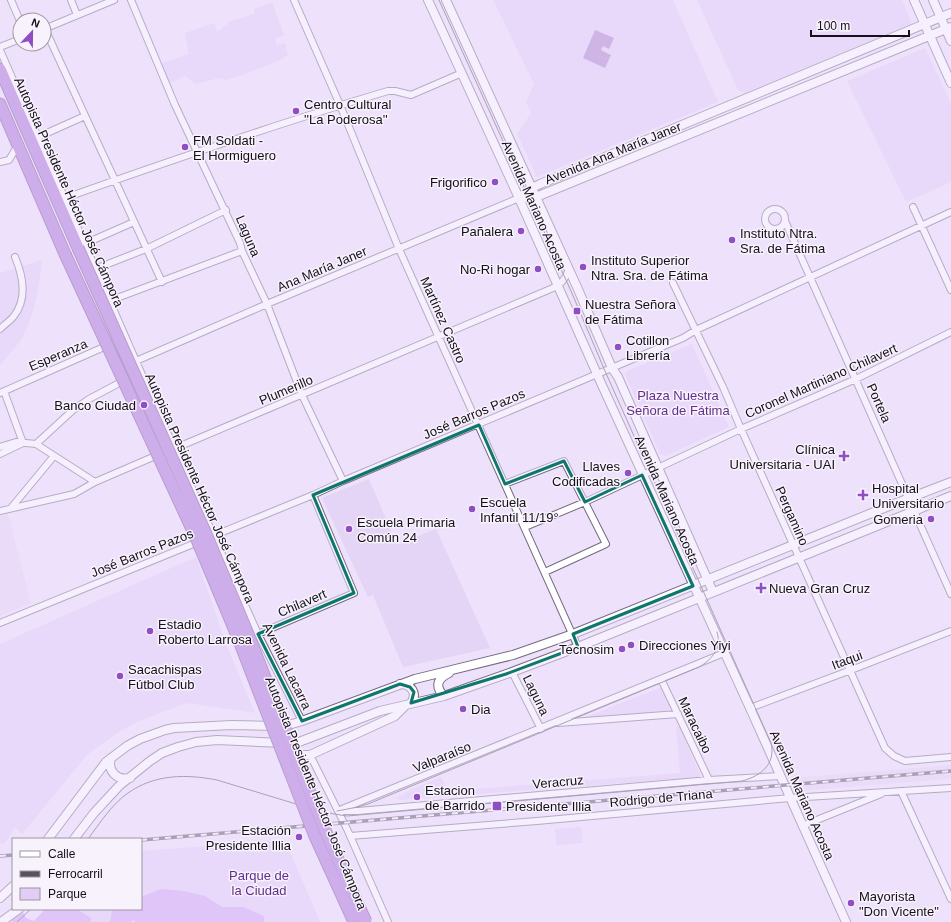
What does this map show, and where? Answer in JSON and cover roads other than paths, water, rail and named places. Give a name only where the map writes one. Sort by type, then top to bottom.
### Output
[{"type":"highway","name":"Autopista Presidente Héctor José Cámpora","points":[[0,69],[81,246],[206,534],[248,634],[324,828],[366,922]]},
{"type":"highway","name":"Autopista Presidente Héctor José Cámpora","points":[[0,104],[65,254],[197,540],[238,638],[314,834],[354,922]]},
{"type":"main road","name":"Avenida Mariano Acosta","points":[[428,0],[519,198],[642,475],[750,708],[846,922]]},
{"type":"main road","name":"Avenida Mariano Acosta","points":[[446,0],[569,269],[612,368],[618,377],[713,592]]},
{"type":"main road","points":[[914,0],[951,82]]},
{"type":"main road","points":[[933,0],[940,17],[948,28],[951,41]]},
{"type":"main road","name":"Avenida Ana María Janer","points":[[519,198],[532,188],[609,155],[951,13]]},
{"type":"main road","name":"Avenida Ana María Janer","points":[[519,198],[536,197],[948,28]]},
{"type":"main road","points":[[731,105],[735,116]]},
{"type":"main road","points":[[609,155],[613,165]]},
{"type":"main road","points":[[49,838],[97,772],[111,758],[140,739],[165,730],[203,726],[275,726],[292,724],[400,684],[513,655],[573,634],[951,482]]},
{"type":"main road","points":[[75,838],[106,799],[150,761],[162,753],[178,746],[196,742],[217,740],[292,743],[307,740],[361,718],[409,704],[444,696],[578,647],[698,597],[799,558],[951,496]]},
{"type":"main road","points":[[444,696],[440,692],[438,686],[439,680],[442,676],[455,669]]},
{"type":"main road","points":[[283,743],[292,751],[301,755],[310,755],[395,716],[413,700],[414,692],[410,687],[406,684],[400,684]]},
{"type":"main road","points":[[111,758],[110,767],[115,775],[123,778],[130,778]]},
{"type":"main road","points":[[0,898],[12,887]]},
{"type":"main road","points":[[1,922],[18,910]]},
{"type":"street","points":[[11,0],[16,12]]},
{"type":"street","points":[[71,0],[77,15]]},
{"type":"street","points":[[52,26],[114,0]]},
{"type":"street","name":"Laguna","points":[[131,0],[175,105],[226,210],[240,242],[242,251],[267,304],[302,395],[343,481]]},
{"type":"street","name":"Martínez Castro","points":[[294,0],[340,105],[399,249],[578,647]]},
{"type":"street","points":[[0,48],[12,43]]},
{"type":"street","points":[[52,46],[162,282]]},
{"type":"street","name":"Avenida Lacarra","points":[[0,48],[64,198],[81,246],[95,269],[258,634],[302,721]]},
{"type":"street","points":[[64,198],[198,151],[340,105],[388,91],[411,95],[462,73]]},
{"type":"street","points":[[38,137],[85,116]]},
{"type":"street","points":[[0,162],[9,160],[18,145]]},
{"type":"street","name":"Ana María Janer","points":[[136,361],[519,198]]},
{"type":"street","points":[[913,207],[951,290]]},
{"type":"street","points":[[95,269],[146,249],[226,210]]},
{"type":"street","name":"José Barros Pazos","points":[[0,623],[313,495],[683,338],[696,330],[951,212]]},
{"type":"street","name":"Portela","points":[[785,221],[809,278],[856,379],[951,594]]},
{"type":"street","points":[[81,246],[134,222]]},
{"type":"street","points":[[109,301],[242,251]]},
{"type":"street","points":[[0,329],[14,317],[21,303],[23,288],[20,270],[15,257]]},
{"type":"street","points":[[558,286],[569,269]]},
{"type":"street","name":"Pergamino","points":[[673,283],[723,387],[886,748],[894,756],[905,761],[951,757]]},
{"type":"street","name":"Plumerillo","points":[[0,511],[74,494],[95,482],[174,448],[558,286]]},
{"type":"street","name":"Coronel Martiniano Chilavert","points":[[525,527],[585,502],[741,429],[856,379],[951,332]]},
{"type":"street","name":"Esperanza","points":[[2,392],[125,337]]},
{"type":"street","points":[[36,444],[73,410],[89,399],[141,372]]},
{"type":"street","points":[[2,392],[23,443]]},
{"type":"street","points":[[0,447],[16,442],[36,444],[95,482]]},
{"type":"street","points":[[0,454],[23,443]]},
{"type":"street","points":[[10,508],[54,456]]},
{"type":"street","points":[[505,484],[564,460],[606,544],[545,572]]},
{"type":"street","name":"Chilavert","points":[[258,634],[354,593],[313,495]]},
{"type":"street","name":"Itaqui","points":[[750,708],[951,631]]},
{"type":"street","name":"Valparaíso","points":[[338,811],[724,653]]},
{"type":"street","name":"Laguna","points":[[512,672],[541,729]]},
{"type":"street","name":"Maracaibo","points":[[662,679],[709,780]]},
{"type":"street","name":"Valparaíso","points":[[554,723],[678,714]]},
{"type":"street","points":[[310,755],[350,836],[388,922]]},
{"type":"street","name":"Veracruz","points":[[338,811],[365,810],[709,780],[780,776]]},
{"type":"street","name":"Rodrigo de Triana","points":[[350,836],[790,798],[951,788]]},
{"type":"street","points":[[901,791],[951,899]]},
{"type":"street","points":[[802,826],[885,792]]},
{"type":"tram line","points":[[89,838],[111,808],[122,797],[149,782],[171,777],[182,776],[217,780],[306,807],[347,816],[742,781],[755,776],[766,768],[769,763],[772,750],[771,743],[605,371],[571,291],[439,0]]},
{"type":"tram line","points":[[337,811],[368,804],[699,667],[708,661],[715,652],[718,643],[717,632]]},
{"type":"tram line","points":[[17,922],[30,910]]},
{"type":"railway","points":[[142,840],[951,771]]},
{"type":"railway","points":[[0,856],[12,855]]},
{"type":"place","name":"Centro Cultural ''La Poderosa''","points":[[296,111]]},
{"type":"place","name":"FM Soldati - El Hormiguero","points":[[185,147]]},
{"type":"place","name":"Frigorifico","points":[[495,182]]},
{"type":"place","name":"Pañalera","points":[[521,231]]},
{"type":"place","name":"Instituto Ntra. Sra. de Fátima","points":[[732,240]]},
{"type":"place","name":"Instituto Superior Ntra. Sra. de Fátima","points":[[583,267]]},
{"type":"place","name":"No-Ri hogar","points":[[538,269]]},
{"type":"place","name":"Nuestra Señora de Fátima","points":[[577,311]]},
{"type":"place","name":"Cotillon Librería","points":[[618,347]]},
{"type":"place","name":"Banco Ciudad","points":[[144,405]]},
{"type":"place","name":"Clínica Universitaria - UAI","points":[[844,456]]},
{"type":"place","name":"Llaves Codificadas","points":[[628,473]]},
{"type":"place","name":"Hospital Universitario","points":[[863,495]]},
{"type":"place","name":"Escuela Infantil 11/19°","points":[[472,509]]},
{"type":"place","name":"Gomeria","points":[[931,519]]},
{"type":"place","name":"Escuela Primaria Común 24","points":[[349,529]]},
{"type":"place","name":"Nueva Gran Cruz","points":[[761,588]]},
{"type":"place","name":"Estadio Roberto Larrosa","points":[[150,631]]},
{"type":"place","name":"Direcciones Yiyi","points":[[631,645]]},
{"type":"place","name":"Tecnosim","points":[[622,649]]},
{"type":"place","name":"Sacachispas Fútbol Club","points":[[120,676]]},
{"type":"place","name":"Dia","points":[[463,709]]},
{"type":"place","name":"Estacion de Barrido","points":[[417,797]]},
{"type":"place","name":"Presidente Illia","points":[[497,806]]},
{"type":"place","name":"Estación Presidente Illia","points":[[299,837]]},
{"type":"place","name":"Mayorista \"Don Vicente\"","points":[[851,903]]},
{"type":"park label","name":"Plaza Nuestra Señora de Fátima","points":[[678,402]]},
{"type":"park label","name":"Parque de la Ciudad","points":[[259,882]]}]
